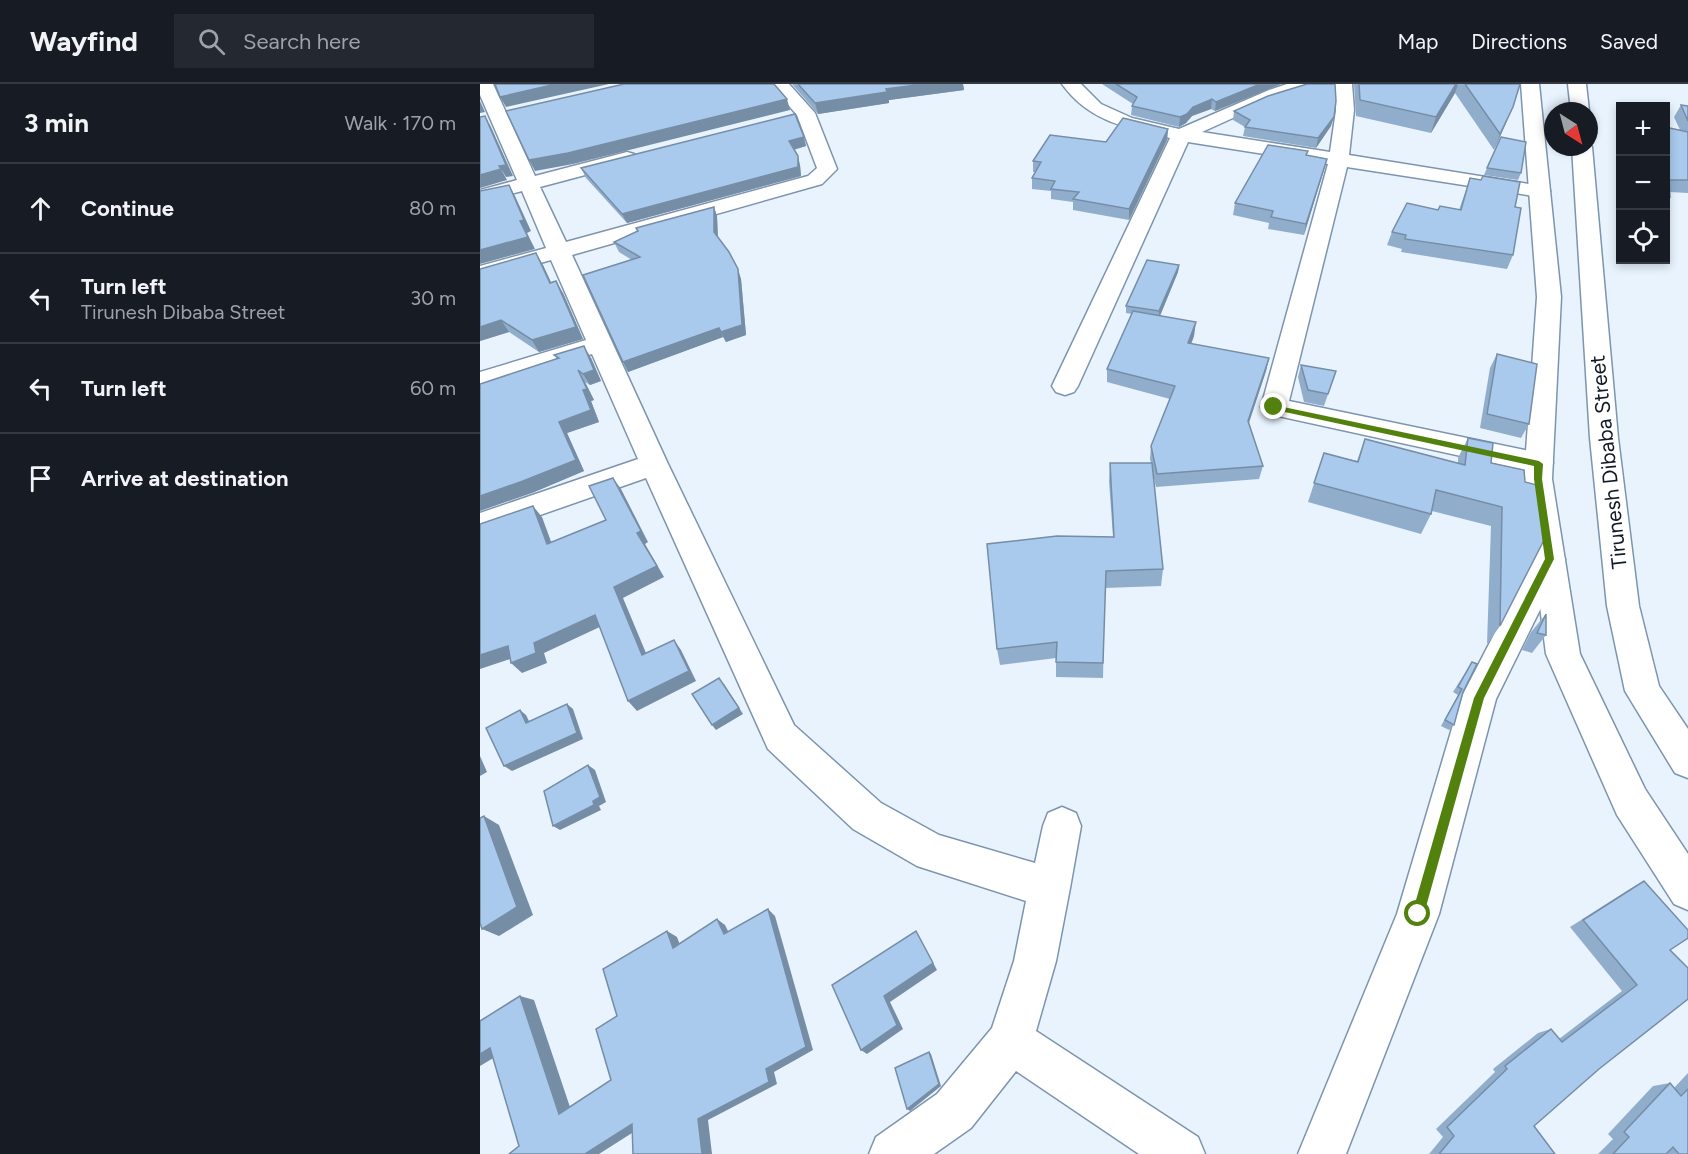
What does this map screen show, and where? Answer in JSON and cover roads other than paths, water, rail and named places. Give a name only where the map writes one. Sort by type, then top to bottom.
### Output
[{"type":"street","points":[[484,84],[654,464],[781,737],[867,816],[912,842],[931,852],[1050,888]]},
{"type":"street","points":[[480,273],[815,180],[826,169],[806,113],[779,84]]},
{"type":"street","points":[[1071,84],[1095,108],[1126,122],[1181,135],[1540,191]]},
{"type":"street","points":[[1065,386],[1181,135],[1257,100],[1308,84]]},
{"type":"street","points":[[1343,84],[1345,110],[1339,160],[1274,407],[1539,464]]},
{"type":"street","points":[[1525,84],[1530,84],[1549,297],[1538,479],[1563,654],[1631,802],[1688,890]]},
{"type":"street","points":[[1577,84],[1579,102]]},
{"type":"street","points":[[1237,89],[1257,100]]},
{"type":"street","points":[[783,119],[806,113]]},
{"type":"street","points":[[480,196],[644,154]]},
{"type":"street","name":"Tirunesh Dibaba Street","points":[[1583,156],[1605,449],[1623,606],[1643,691],[1688,761]]},
{"type":"street","points":[[480,381],[600,344]]},
{"type":"street","points":[[480,525],[654,464]]},
{"type":"street","points":[[1322,1154],[1418,914],[1479,698],[1549,559]]},
{"type":"street","points":[[1643,691],[1688,728]]},
{"type":"street","points":[[893,1154],[954,1111],[1011,1041],[1035,961],[1062,826]]},
{"type":"street","points":[[1011,1041],[1181,1154]]}]
